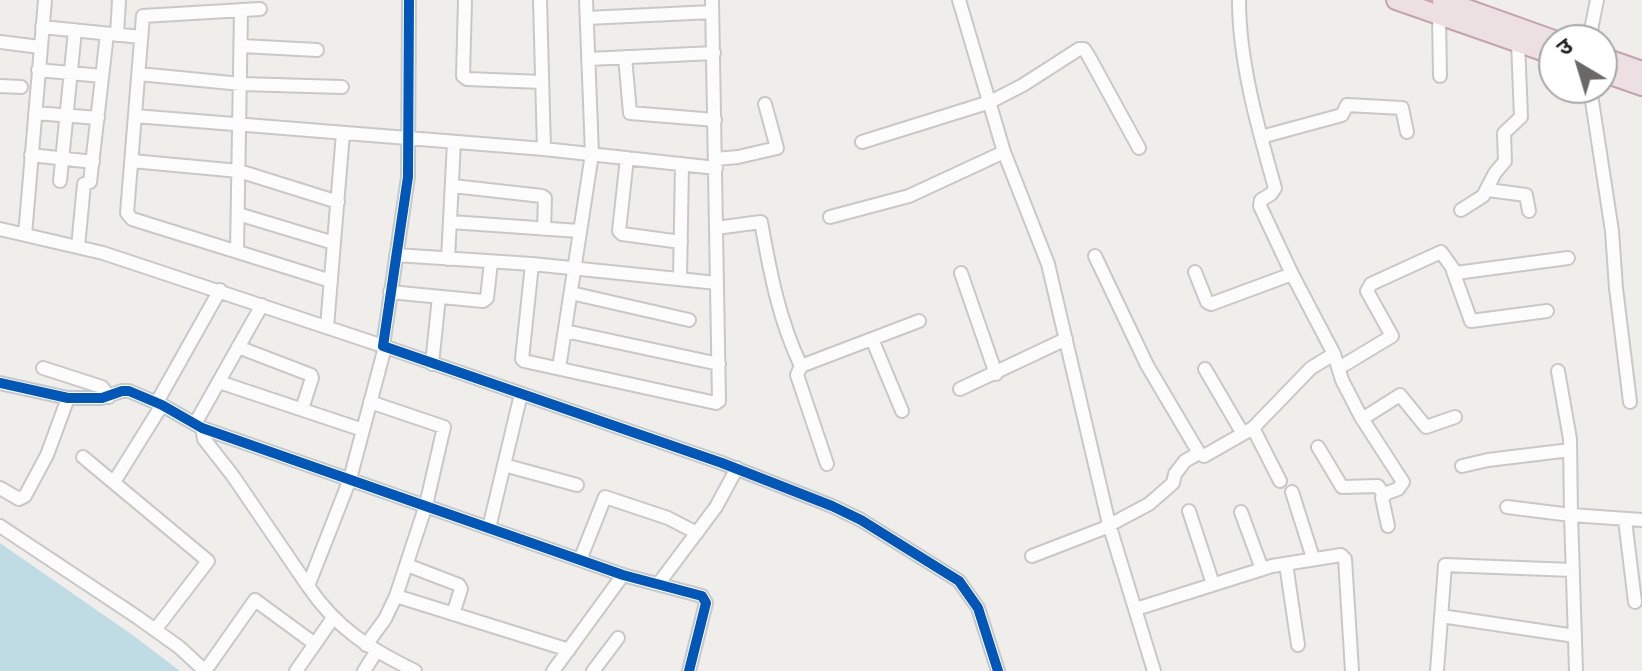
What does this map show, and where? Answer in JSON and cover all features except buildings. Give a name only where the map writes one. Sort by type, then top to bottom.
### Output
[{"type":"highway","points":[[1396,0],[1440,7],[1538,35]]},
{"type":"highway","points":[[1440,7],[1538,49]]},
{"type":"highway","points":[[1618,63],[1642,71]]},
{"type":"highway","points":[[1618,78],[1642,86]]},
{"type":"street","points":[[25,235],[45,0]]},
{"type":"street","points":[[78,247],[93,162],[102,76],[119,0]]},
{"type":"street","points":[[308,586],[350,479],[384,347],[408,177],[409,0]]},
{"type":"street","points":[[465,0],[463,76],[467,79],[542,82]]},
{"type":"street","points":[[540,0],[544,149]]},
{"type":"street","points":[[559,368],[592,154],[586,0]]},
{"type":"street","points":[[959,0],[1004,152],[1048,264],[1109,524],[1154,671]]},
{"type":"street","points":[[1239,0],[1244,52],[1275,188],[1261,200],[1260,206],[1334,354],[1362,419],[1403,482],[1398,489],[1384,495]]},
{"type":"street","points":[[1592,24],[1597,0]]},
{"type":"street","points":[[532,264],[522,359],[718,403],[712,6],[587,18]]},
{"type":"street","points":[[1440,7],[1440,76]]},
{"type":"street","points":[[260,9],[146,15],[142,18],[127,213],[129,218],[331,281]]},
{"type":"street","points":[[237,251],[241,10]]},
{"type":"street","points":[[42,27],[141,37]]},
{"type":"street","points":[[60,181],[75,30]]},
{"type":"street","points":[[0,42],[40,47]]},
{"type":"street","points":[[1461,210],[1488,190],[1495,173],[1505,161],[1504,133],[1521,117],[1518,42]]},
{"type":"street","points":[[242,46],[317,50]]},
{"type":"street","points":[[862,142],[990,102],[1079,49],[1084,49],[1139,148]]},
{"type":"street","points":[[588,59],[714,53]]},
{"type":"street","points":[[625,57],[630,113],[715,120]]},
{"type":"street","points":[[38,70],[102,76]]},
{"type":"street","points":[[139,74],[241,84],[342,87]]},
{"type":"street","points":[[0,86],[21,87]]},
{"type":"street","points":[[135,116],[544,149],[682,164],[716,163],[777,148],[765,104]]},
{"type":"street","points":[[1592,104],[1612,231],[1630,402]]},
{"type":"street","points":[[1261,137],[1342,115],[1347,105],[1402,108],[1407,132]]},
{"type":"street","points":[[35,113],[98,118]]},
{"type":"street","points":[[327,327],[343,133]]},
{"type":"street","points":[[448,259],[454,142]]},
{"type":"street","points":[[830,217],[909,196],[1004,152]]},
{"type":"street","points":[[31,155],[93,162]]},
{"type":"street","points":[[627,158],[619,231],[622,234],[681,242]]},
{"type":"street","points":[[132,161],[239,171],[338,202]]},
{"type":"street","points":[[680,279],[682,164]]},
{"type":"street","points":[[453,186],[542,196],[545,198],[544,229]]},
{"type":"street","points":[[1488,190],[1526,195],[1529,211]]},
{"type":"street","points":[[238,214],[334,243]]},
{"type":"street","points":[[451,222],[579,231]]},
{"type":"street","points":[[716,228],[761,222],[774,291],[801,366],[797,375],[827,464]]},
{"type":"street","points":[[0,229],[78,247],[220,290],[737,468],[832,506],[861,520],[959,581],[978,608],[998,671]]},
{"type":"street","points":[[1339,368],[1392,336],[1367,291],[1368,287],[1441,252],[1453,271],[1471,321],[1547,311]]},
{"type":"street","points":[[396,255],[532,264],[717,283]]},
{"type":"street","points":[[1095,256],[1141,353],[1199,453],[1206,456],[1248,431],[1311,368],[1334,354]]},
{"type":"street","points":[[1453,271],[1568,258]]},
{"type":"street","points":[[390,292],[485,300],[491,262]]},
{"type":"street","points":[[1195,272],[1207,302],[1211,304],[1292,274]]},
{"type":"street","points":[[961,273],[996,374]]},
{"type":"street","points":[[114,482],[160,404],[220,290]]},
{"type":"street","points":[[571,293],[689,320]]},
{"type":"street","points":[[432,364],[439,297]]},
{"type":"street","points":[[262,305],[199,425],[204,439],[333,618],[371,649],[415,671]]},
{"type":"street","points":[[801,366],[919,321]]},
{"type":"street","points":[[565,331],[719,364]]},
{"type":"street","points":[[872,339],[902,411]]},
{"type":"street","points":[[960,389],[1066,339]]},
{"type":"street","points":[[238,347],[311,375],[302,409]]},
{"type":"street","points":[[43,368],[102,387],[109,397]]},
{"type":"street","points":[[1205,369],[1280,481]]},
{"type":"street","points":[[1558,371],[1570,450],[1576,671]]},
{"type":"street","points":[[219,382],[363,430]]},
{"type":"street","points":[[0,383],[68,398],[109,397],[129,391],[199,425],[623,575],[702,596],[706,600],[689,671]]},
{"type":"street","points":[[489,528],[521,394]]},
{"type":"street","points":[[1362,419],[1400,395],[1426,427],[1455,417]]},
{"type":"street","points":[[0,488],[19,499],[23,498],[47,455],[68,398]]},
{"type":"street","points":[[364,671],[407,565],[426,505],[444,427],[370,402]]},
{"type":"street","points":[[1318,447],[1342,487],[1378,486],[1384,495],[1382,502],[1388,526]]},
{"type":"street","points":[[1462,466],[1570,450]]},
{"type":"street","points":[[1032,556],[1071,542],[1149,504],[1173,483],[1179,468],[1199,453]]},
{"type":"street","points":[[83,457],[208,561],[152,628]]},
{"type":"street","points":[[504,465],[577,485]]},
{"type":"street","points":[[659,583],[726,491],[737,468]]},
{"type":"street","points":[[1292,492],[1313,558]]},
{"type":"street","points":[[580,560],[605,497],[668,518],[697,533]]},
{"type":"street","points":[[1507,507],[1642,520]]},
{"type":"street","points":[[1189,511],[1213,584]]},
{"type":"street","points":[[1241,512],[1262,569]]},
{"type":"street","points":[[1625,520],[1635,602]]},
{"type":"street","points":[[0,526],[137,617],[205,671],[255,600],[315,644]]},
{"type":"street","points":[[1136,609],[1262,569],[1313,558],[1344,556],[1352,671]]},
{"type":"street","points":[[1286,564],[1298,645]]},
{"type":"street","points":[[1437,671],[1444,568],[1447,564],[1572,570]]},
{"type":"street","points":[[407,565],[459,585],[461,589],[453,614]]},
{"type":"street","points":[[553,671],[623,575]]},
{"type":"street","points":[[396,596],[569,650]]},
{"type":"street","points":[[1441,616],[1575,636]]},
{"type":"street","points":[[296,671],[333,618]]},
{"type":"street","points":[[593,671],[618,638]]},
{"type":"water","points":[[0,543],[131,634],[180,671],[0,671]]},
{"type":"cycle path","points":[[409,0],[408,177],[383,346],[722,463],[861,520],[959,581],[978,608],[998,671]]},
{"type":"cycle path","points":[[0,383],[68,398],[102,398],[129,391],[162,405],[202,428],[623,575],[702,596],[706,603],[689,671]]}]
